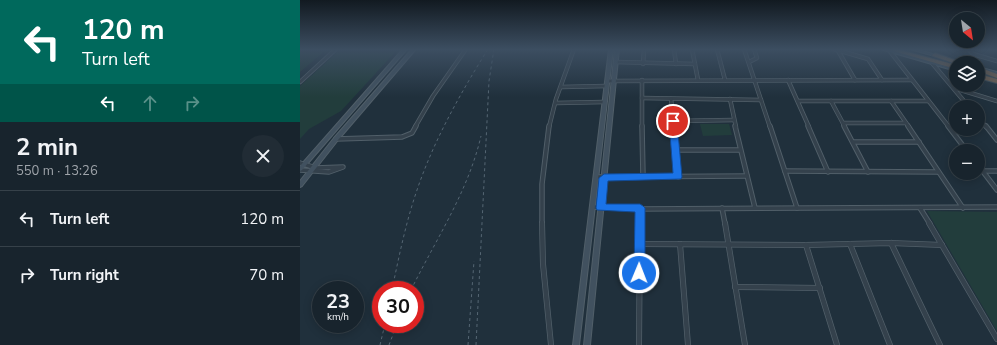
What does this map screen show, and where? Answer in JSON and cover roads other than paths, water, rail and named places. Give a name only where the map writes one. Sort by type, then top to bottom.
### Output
[{"type":"highway","points":[[985,72],[997,78]]},
{"type":"highway","points":[[985,77],[997,78]]},
{"type":"street","points":[[300,82],[318,65]]},
{"type":"street","points":[[302,163],[311,169],[343,167],[339,170],[300,169],[302,163],[390,65]]},
{"type":"street","points":[[300,185],[336,139],[400,65]]},
{"type":"street","points":[[336,139],[402,137],[410,134],[433,96],[455,65]]},
{"type":"street","points":[[551,345],[543,273],[541,216],[542,188],[548,129],[568,65]]},
{"type":"street","points":[[576,345],[609,65]]},
{"type":"street","points":[[587,345],[616,65]]},
{"type":"street","points":[[695,65],[698,80]]},
{"type":"street","points":[[722,65],[725,80]]},
{"type":"street","points":[[750,65],[797,208]]},
{"type":"street","points":[[845,65],[855,80]]},
{"type":"street","points":[[872,65],[882,80]]},
{"type":"street","points":[[901,65],[962,144]]},
{"type":"street","points":[[934,65],[949,83]]},
{"type":"street","points":[[561,87],[607,84],[614,80],[912,80]]},
{"type":"street","points":[[642,80],[643,177]]},
{"type":"street","points":[[788,80],[828,172]]},
{"type":"street","points":[[956,92],[963,100]]},
{"type":"street","points":[[967,92],[997,101]]},
{"type":"street","points":[[642,98],[761,100]]},
{"type":"street","points":[[671,99],[678,177]]},
{"type":"street","points":[[730,99],[740,150],[755,208]]},
{"type":"street","points":[[798,101],[928,100]]},
{"type":"street","points":[[831,101],[868,172]]},
{"type":"street","points":[[891,101],[963,208]]},
{"type":"street","points":[[556,103],[604,102]]},
{"type":"street","points":[[673,121],[734,120]]},
{"type":"street","points":[[843,123],[906,123]]},
{"type":"street","points":[[985,125],[997,140]]},
{"type":"street","points":[[853,142],[919,142]]},
{"type":"street","points":[[675,150],[740,150]]},
{"type":"street","points":[[985,171],[997,171]]},
{"type":"street","points":[[785,172],[938,172]]},
{"type":"street","points":[[985,175],[997,190]]},
{"type":"street","points":[[596,177],[747,176]]},
{"type":"street","points":[[593,207],[997,207]]},
{"type":"street","points":[[639,345],[640,208]]},
{"type":"street","points":[[722,208],[745,345]]},
{"type":"street","points":[[920,208],[997,339]]},
{"type":"street","points":[[640,244],[806,245],[891,243],[942,245]]},
{"type":"street","points":[[891,243],[940,345]]},
{"type":"street","points":[[680,244],[688,345]]},
{"type":"street","points":[[850,244],[890,345]]},
{"type":"street","points":[[806,245],[837,345]]},
{"type":"street","points":[[736,287],[820,288]]},
{"type":"railway","points":[[394,281],[413,202],[431,153],[448,118],[478,65]]},
{"type":"railway","points":[[476,345],[489,81],[491,65]]},
{"type":"railway","points":[[416,281],[460,196],[468,177],[481,136]]},
{"type":"railway","points":[[468,345],[474,261]]},
{"type":"railway","points":[[380,345],[383,333]]},
{"type":"railway","points":[[389,345],[394,333]]}]
